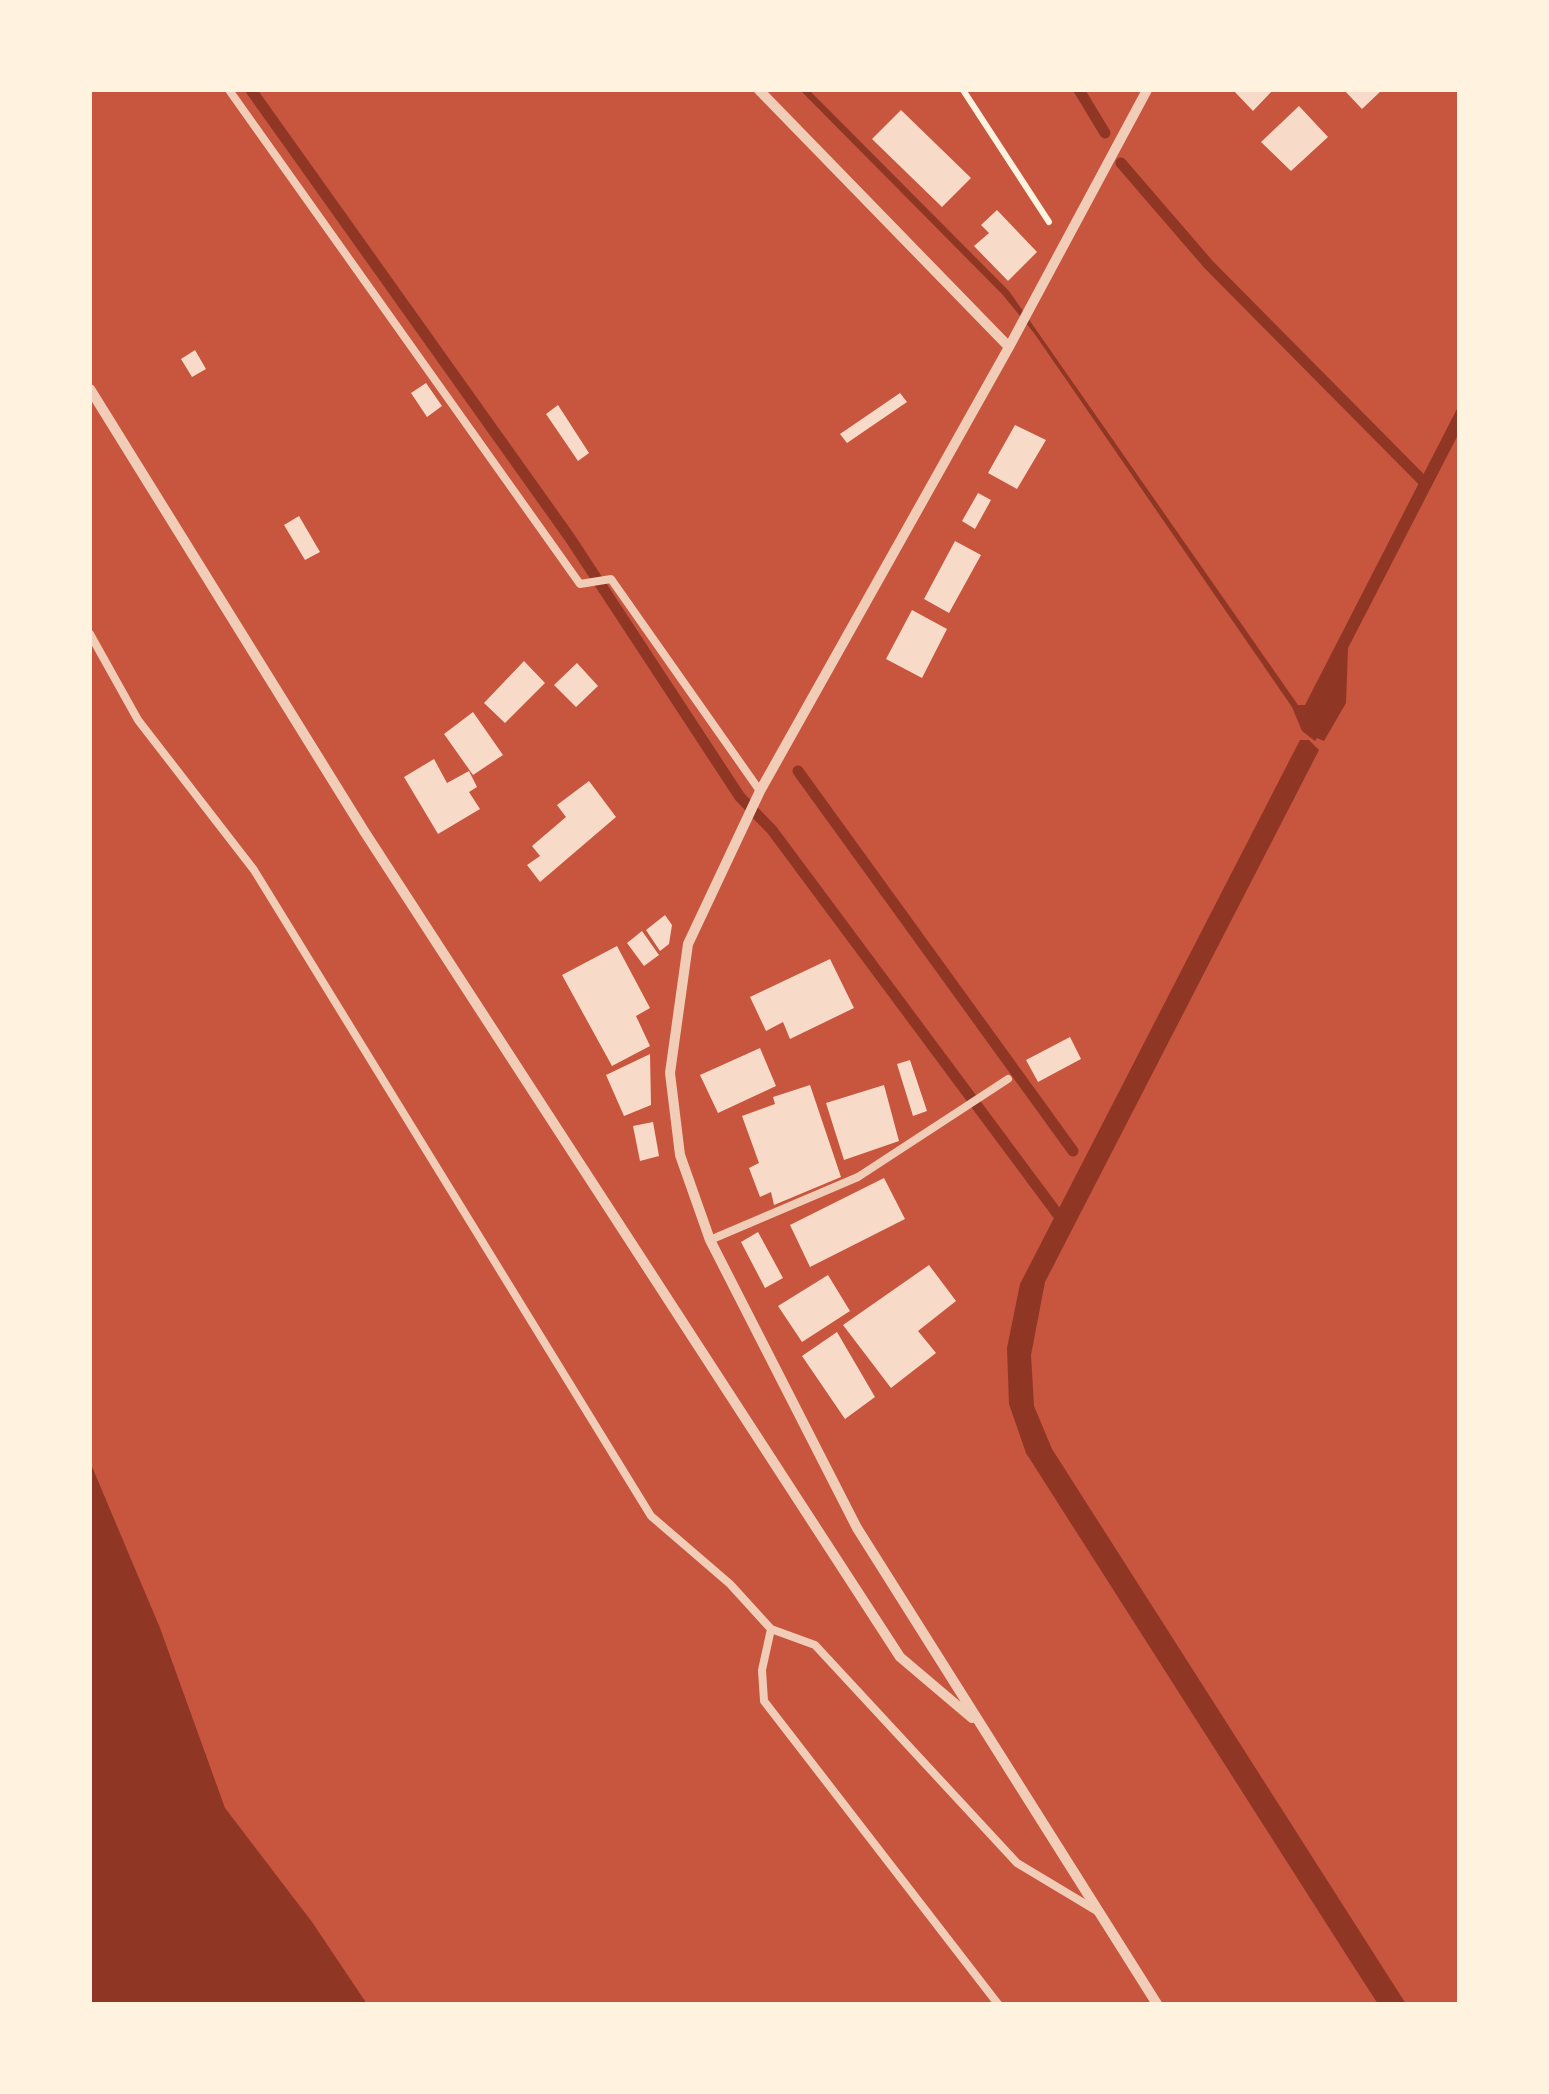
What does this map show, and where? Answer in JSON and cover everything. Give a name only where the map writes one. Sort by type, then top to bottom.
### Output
[{"type":"street","points":[[759,90],[1009,347]]},
{"type":"street","points":[[1147,90],[1009,347],[760,791],[688,944],[670,1073],[680,1154],[710,1240],[857,1528],[1157,2004]]},
{"type":"street","points":[[90,389],[364,832],[900,1657],[980,1725]]},
{"type":"lane","points":[[229,90],[580,584],[611,579],[760,791]]},
{"type":"lane","points":[[90,634],[138,720],[254,870],[651,1516],[730,1584],[771,1630],[815,1645],[1017,1863],[1098,1911]]},
{"type":"lane","points":[[710,1240],[858,1178],[1008,1079]]},
{"type":"lane","points":[[771,1630],[762,1670],[764,1701],[998,2004]]},
{"type":"path","points":[[963,90],[1046,220],[1068,240]]},
{"type":"shaded area","points":[[800,90],[809,90],[1009,291],[1298,705],[1305,705],[1459,405],[1459,433],[1348,648],[1346,703],[1324,741],[1315,741],[1302,731],[1292,707],[1034,333],[1002,294]]},
{"type":"shaded area","points":[[1300,740],[1309,740],[1319,750],[1045,1282],[1031,1355],[1034,1406],[1052,1449],[1406,2004],[1378,2004],[1026,1453],[1009,1404],[1007,1348],[1020,1284]]},
{"type":"shaded area","points":[[90,1462],[160,1628],[225,1808],[312,1922],[367,2004],[90,2004]]},
{"type":"building","points":[[1233,90],[1273,90],[1253,111]]},
{"type":"building","points":[[1344,90],[1382,90],[1362,109]]},
{"type":"building","points":[[1299,106],[1328,137],[1291,171],[1261,142]]},
{"type":"building","points":[[901,110],[971,178],[942,207],[872,139]]},
{"type":"building","points":[[997,210],[1037,252],[1008,281],[974,246],[989,233],[981,225]]},
{"type":"building","points":[[195,350],[206,369],[192,377],[181,359]]},
{"type":"building","points":[[426,383],[442,406],[427,417],[411,393]]},
{"type":"building","points":[[900,393],[907,402],[847,443],[840,434]]},
{"type":"building","points":[[558,405],[589,453],[578,461],[546,414]]},
{"type":"building","points":[[1015,425],[1046,440],[1017,489],[988,473]]},
{"type":"building","points":[[978,493],[991,500],[975,529],[962,521]]},
{"type":"building","points":[[299,516],[320,552],[305,560],[284,525]]},
{"type":"building","points":[[955,541],[981,555],[949,613],[924,599]]},
{"type":"building","points":[[912,610],[947,629],[922,678],[886,659]]},
{"type":"building","points":[[524,661],[545,683],[505,723],[484,703]]},
{"type":"building","points":[[577,663],[598,686],[576,707],[554,685]]},
{"type":"building","points":[[473,712],[503,755],[473,775],[444,734]]},
{"type":"building","points":[[434,759],[447,783],[469,771],[477,787],[469,792],[480,809],[438,834],[404,777]]},
{"type":"building","points":[[589,781],[616,817],[540,882],[527,865],[540,856],[532,846],[566,817],[557,805]]},
{"type":"building","points":[[665,915],[672,925],[669,944],[660,951],[646,930]]},
{"type":"building","points":[[642,931],[659,955],[644,966],[627,943]]},
{"type":"building","points":[[617,946],[650,1008],[636,1016],[650,1046],[612,1066],[562,975]]},
{"type":"building","points":[[830,959],[854,1008],[790,1039],[783,1022],[766,1031],[750,997]]},
{"type":"building","points":[[1070,1037],[1081,1059],[1038,1082],[1026,1060]]},
{"type":"building","points":[[760,1048],[776,1086],[718,1113],[700,1075]]},
{"type":"building","points":[[650,1054],[651,1105],[624,1116],[606,1075]]},
{"type":"building","points":[[910,1060],[927,1111],[913,1116],[897,1064]]},
{"type":"building","points":[[810,1085],[841,1177],[774,1205],[771,1192],[760,1197],[749,1168],[759,1163],[742,1116],[775,1104],[773,1097]]},
{"type":"building","points":[[884,1085],[899,1141],[844,1160],[826,1103]]},
{"type":"building","points":[[653,1122],[659,1156],[640,1161],[633,1126]]},
{"type":"building","points":[[884,1178],[905,1219],[810,1267],[790,1225]]},
{"type":"building","points":[[758,1232],[783,1278],[765,1288],[741,1242]]},
{"type":"building","points":[[929,1265],[956,1301],[918,1331],[936,1353],[891,1388],[843,1325]]},
{"type":"building","points":[[828,1275],[850,1311],[802,1342],[778,1306]]},
{"type":"building","points":[[837,1332],[875,1397],[845,1419],[802,1356]]},
{"type":"waterway","points":[[251,90],[570,538],[740,797],[772,830],[1062,1220]]},
{"type":"waterway","points":[[1079,90],[1105,133]]},
{"type":"waterway","points":[[1121,163],[1209,265],[1426,484]]},
{"type":"waterway","points":[[798,771],[1073,1151]]}]
